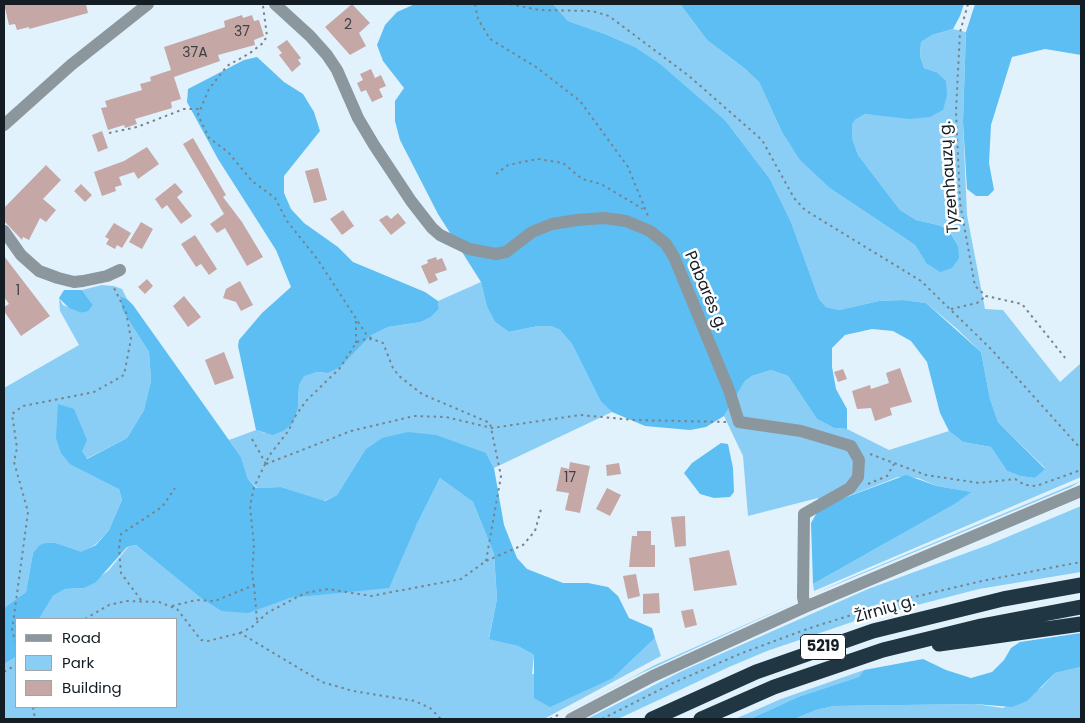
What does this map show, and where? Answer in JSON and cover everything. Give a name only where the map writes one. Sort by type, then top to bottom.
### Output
[{"type":"highway","name":"Žirnių g.","points":[[652,719],[756,672],[873,631],[1002,599],[1081,585]]},
{"type":"highway","name":"5219","points":[[701,719],[774,687],[883,650],[981,626],[1081,607]]},
{"type":"highway","name":"5219","points":[[883,650],[1081,624]]},
{"type":"street","points":[[4,125],[71,65],[148,4]]},
{"type":"street","name":"Pabarės g.","points":[[275,4],[310,36],[327,55],[337,70],[358,118],[378,152],[416,208],[440,235],[469,249],[496,254],[506,252],[532,232],[552,224],[604,218],[626,221],[650,231],[666,244],[674,257],[729,390],[739,422]]},
{"type":"street","points":[[4,231],[21,255],[39,271],[74,282],[107,276],[120,270]]},
{"type":"street","points":[[739,422],[801,431],[851,446],[859,460],[858,477],[850,488],[804,514],[803,597],[805,607]]},
{"type":"street","points":[[571,719],[653,676],[805,607],[1081,491]]},
{"type":"path","points":[[263,4],[262,10],[267,36],[263,43],[250,53],[227,66],[209,90],[198,115],[204,132],[228,152],[252,181],[275,198],[287,221],[318,260],[366,334],[372,339],[383,343],[393,368],[408,384],[437,401],[485,419],[492,428],[493,447],[501,476],[486,561]]},
{"type":"path","points":[[475,4],[478,19],[490,39],[536,67],[580,101],[628,167],[643,209],[652,223]]},
{"type":"path","points":[[510,4],[539,10],[592,11],[609,16],[689,76],[762,140],[794,198],[805,210],[921,281],[1031,391],[1081,450]]},
{"type":"path","name":"Tyzenhauzų g.","points":[[968,4],[960,32],[956,111],[960,203],[975,286],[986,296]]},
{"type":"path","points":[[109,133],[137,127],[184,109],[200,109]]},
{"type":"path","points":[[496,174],[508,165],[538,159],[563,163],[582,179],[601,184],[643,209]]},
{"type":"path","points":[[15,640],[12,631],[28,512],[14,462],[17,448],[12,414],[23,406],[94,392],[124,375],[131,339],[130,330],[126,312],[107,276]]},
{"type":"path","points":[[951,309],[977,303],[986,296],[1022,304],[1066,359]]},
{"type":"path","points":[[356,318],[356,343]]},
{"type":"path","points":[[257,621],[252,574],[254,545],[250,506],[254,487],[266,464],[306,401],[340,368],[356,343],[361,340],[372,339]]},
{"type":"path","points":[[266,464],[351,432],[414,416],[446,417],[492,428],[580,415],[634,420],[739,422]]},
{"type":"path","points":[[252,439],[266,464]]},
{"type":"path","points":[[851,446],[926,475],[979,483],[1015,479],[1025,485],[1036,486],[1081,470]]},
{"type":"path","points":[[850,488],[888,476],[894,464]]},
{"type":"path","points":[[141,600],[121,573],[119,548],[121,534],[162,507],[175,488]]},
{"type":"path","points":[[87,618],[109,605],[141,600],[159,602],[178,609],[201,640],[208,641],[240,633],[252,627],[267,613],[305,593],[328,589],[371,596],[461,578],[486,561],[522,545],[535,531],[541,508]]},
{"type":"path","points":[[602,719],[674,683],[742,653],[810,628],[893,602],[982,580],[1081,562]]},
{"type":"path","points":[[172,606],[196,600],[215,601],[254,585]]},
{"type":"path","points":[[240,633],[322,682],[352,690],[415,701],[430,708],[441,719]]},
{"type":"path","points":[[4,672],[15,665]]},
{"type":"green space","points":[[553,4],[680,4],[707,40],[759,82],[781,130],[831,189],[915,245],[926,263],[958,246],[950,231],[938,225],[916,220],[900,210],[858,155],[852,138],[852,125],[855,120],[865,114],[883,115],[936,72],[924,68],[920,56],[921,42],[932,35],[953,29],[966,32],[963,122],[967,215],[985,309],[1003,310],[1060,382],[1081,363],[1081,477],[814,591],[813,584],[955,504],[970,492],[937,486],[918,478],[898,477],[820,507],[818,498],[748,516],[743,456],[724,416],[745,381],[752,376],[771,370],[788,376],[817,419],[834,428],[847,429],[889,450],[949,431],[963,442],[991,447],[1007,471],[1020,476],[1035,478],[1045,468],[998,422],[990,399],[981,352],[956,328],[926,303],[903,300],[879,301],[839,310],[826,307],[819,299],[791,222],[770,179],[725,120],[659,64],[635,47],[568,21]]},
{"type":"green space","points":[[481,282],[487,307],[495,322],[509,332],[538,326],[551,326],[560,330],[572,344],[601,402],[612,412],[494,468],[486,453],[365,450],[337,495],[324,501],[281,487],[257,488],[248,479],[241,457],[229,440],[256,430],[265,433],[298,407],[299,385],[304,375],[317,372],[328,373],[370,336],[388,327],[421,322],[431,317],[439,309],[438,301]]},
{"type":"green space","points":[[102,285],[122,289],[127,299],[120,296],[122,310],[149,352],[151,381],[144,410],[127,438],[86,459],[82,451],[56,438],[119,489],[122,500],[109,530],[96,544],[81,553],[56,543],[33,553],[26,592],[4,608],[4,388],[79,345],[60,311],[59,298],[63,305],[82,313],[93,305],[82,290]]},
{"type":"green space","points":[[440,478],[473,502],[494,554],[497,599],[489,638],[518,646],[534,655],[532,674],[613,678],[655,638],[661,656],[544,719],[4,719],[4,664],[15,658],[15,708],[178,708],[178,618],[40,618],[53,596],[65,589],[84,588],[108,571],[128,547],[136,545],[202,599],[221,611],[273,603],[290,598],[335,593],[416,526]]},
{"type":"green space","points":[[1081,481],[1071,487],[816,593],[852,577]]},
{"type":"green space","points":[[1081,506],[1081,572],[979,589],[855,621],[767,651],[618,719],[587,719],[682,671],[868,589],[988,545]]},
{"type":"green space","points":[[796,602],[633,677],[553,719],[655,665]]},
{"type":"green space","points":[[1081,667],[1081,719],[794,719],[816,710],[834,706],[975,704],[1003,708],[1041,688],[1055,673]]},
{"type":"green space","points":[[864,670],[860,677],[798,697],[750,719],[735,719],[781,699]]},
{"type":"shaded area","points":[[415,4],[553,4],[568,21],[635,47],[660,64],[725,120],[770,179],[791,222],[819,299],[826,307],[839,310],[879,301],[903,300],[926,303],[981,352],[990,399],[998,422],[1045,469],[1035,478],[1020,476],[1007,471],[991,447],[963,442],[949,431],[940,413],[927,362],[911,341],[893,331],[872,329],[845,335],[832,348],[832,367],[836,389],[847,409],[847,429],[834,428],[817,419],[788,376],[771,370],[752,376],[745,381],[724,416],[706,427],[690,430],[645,426],[612,412],[601,402],[572,344],[560,330],[551,326],[538,326],[509,332],[495,322],[487,307],[481,282],[438,214],[400,140],[395,121],[395,101],[404,88],[383,61],[377,45],[385,25],[397,12]]},
{"type":"shaded area","points":[[680,4],[964,4],[953,29],[932,35],[921,42],[920,56],[924,68],[936,72],[946,81],[947,95],[943,110],[930,117],[910,119],[865,114],[855,120],[852,125],[852,138],[858,155],[900,210],[916,220],[938,225],[949,230],[958,246],[959,258],[952,268],[940,272],[926,263],[915,245],[831,189],[800,160],[781,130],[759,82],[707,40]]},
{"type":"shaded area","points":[[975,4],[1081,4],[1081,55],[1045,49],[1012,57],[991,125],[989,163],[994,190],[988,196],[976,196],[967,189],[963,122],[966,32]]},
{"type":"shaded area","points":[[257,57],[284,82],[303,94],[314,112],[320,131],[284,176],[284,193],[291,209],[304,223],[338,247],[353,262],[425,292],[438,301],[439,309],[431,317],[421,322],[388,327],[370,336],[340,367],[328,373],[317,372],[304,376],[299,385],[298,407],[293,423],[283,431],[273,435],[256,430],[238,346],[239,340],[262,313],[291,287],[276,250],[218,159],[187,102],[188,89],[244,60]]},
{"type":"shaded area","points":[[64,290],[82,290],[93,305],[88,311],[82,313],[69,308],[59,298]]},
{"type":"shaded area","points":[[120,296],[127,299],[133,305],[241,457],[248,479],[256,488],[281,487],[325,501],[337,495],[365,450],[382,438],[408,432],[436,435],[486,453],[494,468],[504,525],[517,558],[527,569],[563,583],[588,583],[608,587],[618,596],[629,618],[652,628],[655,638],[613,678],[550,707],[534,698],[534,655],[518,646],[489,639],[497,599],[494,554],[473,502],[440,478],[416,526],[389,588],[290,598],[248,613],[221,611],[202,599],[136,545],[127,547],[96,582],[84,588],[65,589],[53,596],[40,618],[15,618],[15,658],[4,664],[4,608],[26,592],[33,553],[40,545],[46,543],[56,543],[81,552],[96,545],[109,530],[122,500],[119,489],[70,464],[61,453],[56,438],[58,404],[74,409],[87,440],[82,451],[87,459],[127,438],[144,410],[151,381],[149,352],[122,310]]},
{"type":"shaded area","points":[[721,443],[728,444],[733,468],[734,492],[730,497],[714,498],[700,494],[684,473],[692,463]]},
{"type":"shaded area","points":[[906,475],[937,486],[971,492],[955,504],[813,584],[811,523],[820,507]]},
{"type":"shaded area","points":[[1081,633],[1081,667],[1055,673],[1027,701],[1012,707],[975,704],[834,706],[816,710],[794,719],[750,719],[798,697],[859,677],[864,670],[923,659],[946,670],[971,678],[992,672],[1004,660],[1011,648],[1020,642]]},
{"type":"building","points":[[4,4],[86,4],[88,13],[29,29],[29,27],[17,30],[15,24],[9,25]]},
{"type":"building","points":[[352,4],[370,23],[359,33],[366,46],[350,55],[325,27]]},
{"type":"building","points":[[242,15],[243,18],[252,15],[254,21],[259,20],[264,36],[254,40],[255,45],[218,55],[220,61],[174,77],[181,99],[171,102],[172,108],[135,119],[137,124],[125,128],[124,125],[108,130],[101,108],[107,107],[105,101],[142,90],[140,84],[151,81],[150,77],[171,70],[164,47],[225,27],[224,21]]},
{"type":"building","points":[[287,40],[301,58],[298,60],[301,64],[292,72],[279,55],[282,53],[277,47]]},
{"type":"building","points":[[371,69],[375,78],[381,75],[386,86],[379,89],[383,97],[372,102],[366,90],[361,92],[357,83],[363,80],[360,74]]},
{"type":"building","points":[[102,131],[108,148],[98,152],[92,135]]},
{"type":"building","points":[[193,138],[226,195],[223,197],[242,222],[263,257],[247,266],[225,228],[217,233],[210,224],[224,214],[183,144]]},
{"type":"building","points":[[147,147],[159,164],[138,179],[134,172],[119,177],[122,185],[115,187],[116,191],[102,196],[94,172],[124,161]]},
{"type":"building","points":[[46,165],[61,180],[43,199],[56,210],[46,222],[40,218],[29,240],[23,237],[22,240],[4,221],[4,208]]},
{"type":"building","points":[[318,168],[327,200],[314,203],[305,171]]},
{"type":"building","points":[[175,183],[183,192],[177,197],[192,216],[181,224],[167,205],[162,209],[155,199]]},
{"type":"building","points":[[81,184],[92,195],[85,202],[74,191]]},
{"type":"building","points":[[343,210],[354,226],[342,235],[330,219]]},
{"type":"building","points":[[398,213],[406,223],[391,235],[379,220],[387,215],[391,219]]},
{"type":"building","points":[[141,222],[153,229],[142,249],[129,242]]},
{"type":"building","points":[[114,223],[131,233],[122,248],[117,245],[115,249],[106,244],[109,239],[105,237]]},
{"type":"building","points":[[195,235],[217,269],[209,275],[201,264],[196,267],[181,244]]},
{"type":"building","points":[[4,256],[50,316],[21,336],[4,311],[4,307],[9,304],[4,297]]},
{"type":"building","points":[[436,257],[437,260],[442,258],[447,270],[435,274],[438,280],[429,284],[421,266],[428,263],[427,260]]},
{"type":"building","points":[[147,279],[153,286],[145,294],[138,287]]},
{"type":"building","points":[[240,281],[253,305],[241,311],[236,302],[223,298],[226,289]]},
{"type":"building","points":[[184,296],[201,317],[188,327],[173,306]]},
{"type":"building","points":[[224,352],[234,378],[215,385],[205,360]]},
{"type":"building","points":[[900,368],[912,402],[890,408],[892,415],[875,421],[871,408],[857,409],[852,391],[870,385],[871,389],[889,383],[886,373]]},
{"type":"building","points":[[843,369],[847,379],[838,382],[834,372]]},
{"type":"building","points":[[570,462],[590,466],[580,513],[565,510],[569,493],[556,491],[561,467],[569,469]]},
{"type":"building","points":[[619,463],[621,474],[607,476],[606,465]]},
{"type":"building","points":[[607,488],[621,495],[610,516],[596,509]]},
{"type":"building","points":[[685,516],[686,546],[675,547],[671,517]]},
{"type":"building","points":[[637,531],[651,531],[651,545],[655,545],[655,567],[629,567],[632,536],[637,536]]},
{"type":"building","points":[[729,550],[737,585],[694,591],[689,558]]},
{"type":"building","points":[[636,574],[640,596],[628,599],[623,576]]},
{"type":"building","points":[[659,593],[660,613],[643,614],[643,594]]},
{"type":"building","points":[[693,609],[697,625],[685,628],[681,611]]}]
